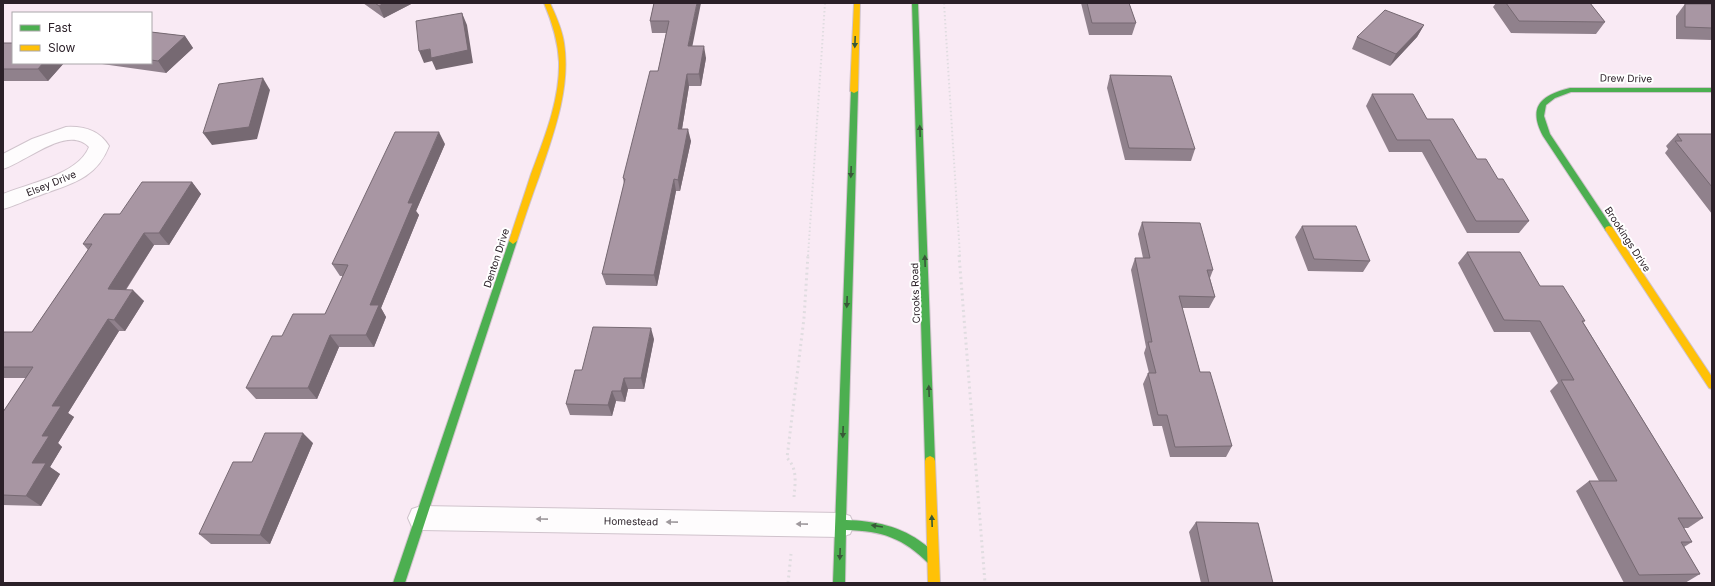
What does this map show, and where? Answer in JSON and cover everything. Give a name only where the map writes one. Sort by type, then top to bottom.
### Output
[{"type":"main road","name":"Denton Drive","points":[[399,583],[556,114],[561,91],[564,64],[561,39],[547,3]]},
{"type":"main road","points":[[839,583],[857,3]]},
{"type":"main road","name":"Crooks Road","points":[[915,3],[934,583]]},
{"type":"main road","name":"Drew Drive","points":[[1543,101],[1554,94],[1570,90],[1712,90]]},
{"type":"main road","name":"Brookings Drive","points":[[1543,101],[1540,108],[1539,117],[1543,129],[1712,385]]},
{"type":"main road","points":[[841,525],[866,524],[886,528],[905,536],[922,546],[933,560]]},
{"type":"street","name":"Elsey Drive","points":[[3,162],[43,141],[68,134],[88,135],[95,139],[99,146],[94,159],[71,177],[3,202]]},
{"type":"street","name":"Homestead","points":[[421,518],[841,525]]},
{"type":"path","points":[[792,461],[787,458],[804,318],[825,3]]},
{"type":"path","points":[[944,3],[963,312],[985,583]]},
{"type":"building","points":[[375,3],[384,3],[379,6]]},
{"type":"building","points":[[654,3],[697,3],[688,46],[704,46],[699,74],[687,74],[678,129],[688,129],[678,180],[674,179],[654,275],[602,274],[625,179],[623,178],[650,71],[658,71],[669,21],[650,21]]},
{"type":"building","points":[[1087,3],[1129,3],[1136,23],[1092,23]]},
{"type":"building","points":[[1506,3],[1590,3],[1605,22],[1519,21]]},
{"type":"building","points":[[1685,4],[1712,4],[1712,28],[1685,27]]},
{"type":"building","points":[[1385,10],[1424,25],[1396,54],[1357,37]]},
{"type":"building","points":[[462,13],[468,50],[431,58],[430,49],[419,51],[416,21]]},
{"type":"building","points":[[152,32],[185,36],[158,61],[152,60]]},
{"type":"building","points":[[3,43],[12,43],[12,64],[42,64],[38,69],[3,69]]},
{"type":"building","points":[[1110,75],[1171,76],[1195,149],[1129,148]]},
{"type":"building","points":[[263,78],[249,127],[203,133],[219,84]]},
{"type":"building","points":[[1372,94],[1413,94],[1427,119],[1453,119],[1477,159],[1486,159],[1498,179],[1503,179],[1529,221],[1476,221],[1430,140],[1397,140]]},
{"type":"building","points":[[395,132],[439,132],[408,203],[413,203],[370,305],[379,305],[366,335],[330,335],[308,388],[246,388],[272,336],[282,336],[293,314],[325,314],[348,265],[332,264]]},
{"type":"building","points":[[1677,134],[1712,134],[1712,187],[1675,141],[1682,141]]},
{"type":"building","points":[[142,182],[192,182],[159,233],[144,233],[108,289],[133,290],[114,320],[108,319],[52,406],[61,406],[42,436],[49,436],[32,463],[46,463],[26,496],[3,495],[3,412],[33,367],[3,367],[3,334],[4,332],[32,332],[92,244],[83,244],[104,214],[120,214]]},
{"type":"building","points":[[1142,222],[1200,223],[1213,270],[1207,270],[1215,297],[1179,296],[1200,372],[1210,372],[1232,446],[1175,447],[1167,415],[1158,415],[1148,373],[1156,373],[1148,342],[1152,342],[1135,258],[1150,258]]},
{"type":"building","points":[[1302,226],[1356,226],[1370,261],[1314,259]]},
{"type":"building","points":[[1467,252],[1520,252],[1540,286],[1563,286],[1585,321],[1582,321],[1703,518],[1678,518],[1692,542],[1681,542],[1700,574],[1639,575],[1589,481],[1617,481],[1561,380],[1574,380],[1540,321],[1504,320]]},
{"type":"building","points":[[593,327],[651,328],[641,378],[624,378],[621,391],[612,391],[608,405],[566,404],[575,370],[582,370]]},
{"type":"building","points":[[265,433],[303,433],[260,535],[199,534],[233,462],[252,462]]},
{"type":"building","points":[[1196,522],[1258,523],[1273,583],[1209,583]]},
{"type":"traffic: fast","points":[[915,3],[930,461]]},
{"type":"traffic: fast","points":[[1609,229],[1546,134],[1540,116],[1542,104],[1552,96],[1570,90],[1712,90]]},
{"type":"traffic: fast","points":[[839,583],[854,91]]},
{"type":"traffic: fast","points":[[399,583],[513,241]]},
{"type":"traffic: fast","points":[[841,525],[868,526],[892,531],[912,542],[933,560]]},
{"type":"traffic: slow","points":[[513,241],[553,120],[561,81],[562,62],[560,43],[556,23],[547,3]]},
{"type":"traffic: slow","points":[[854,91],[857,3]]},
{"type":"traffic: slow","points":[[1609,229],[1712,385]]},
{"type":"traffic: slow","points":[[930,461],[934,583]]}]
